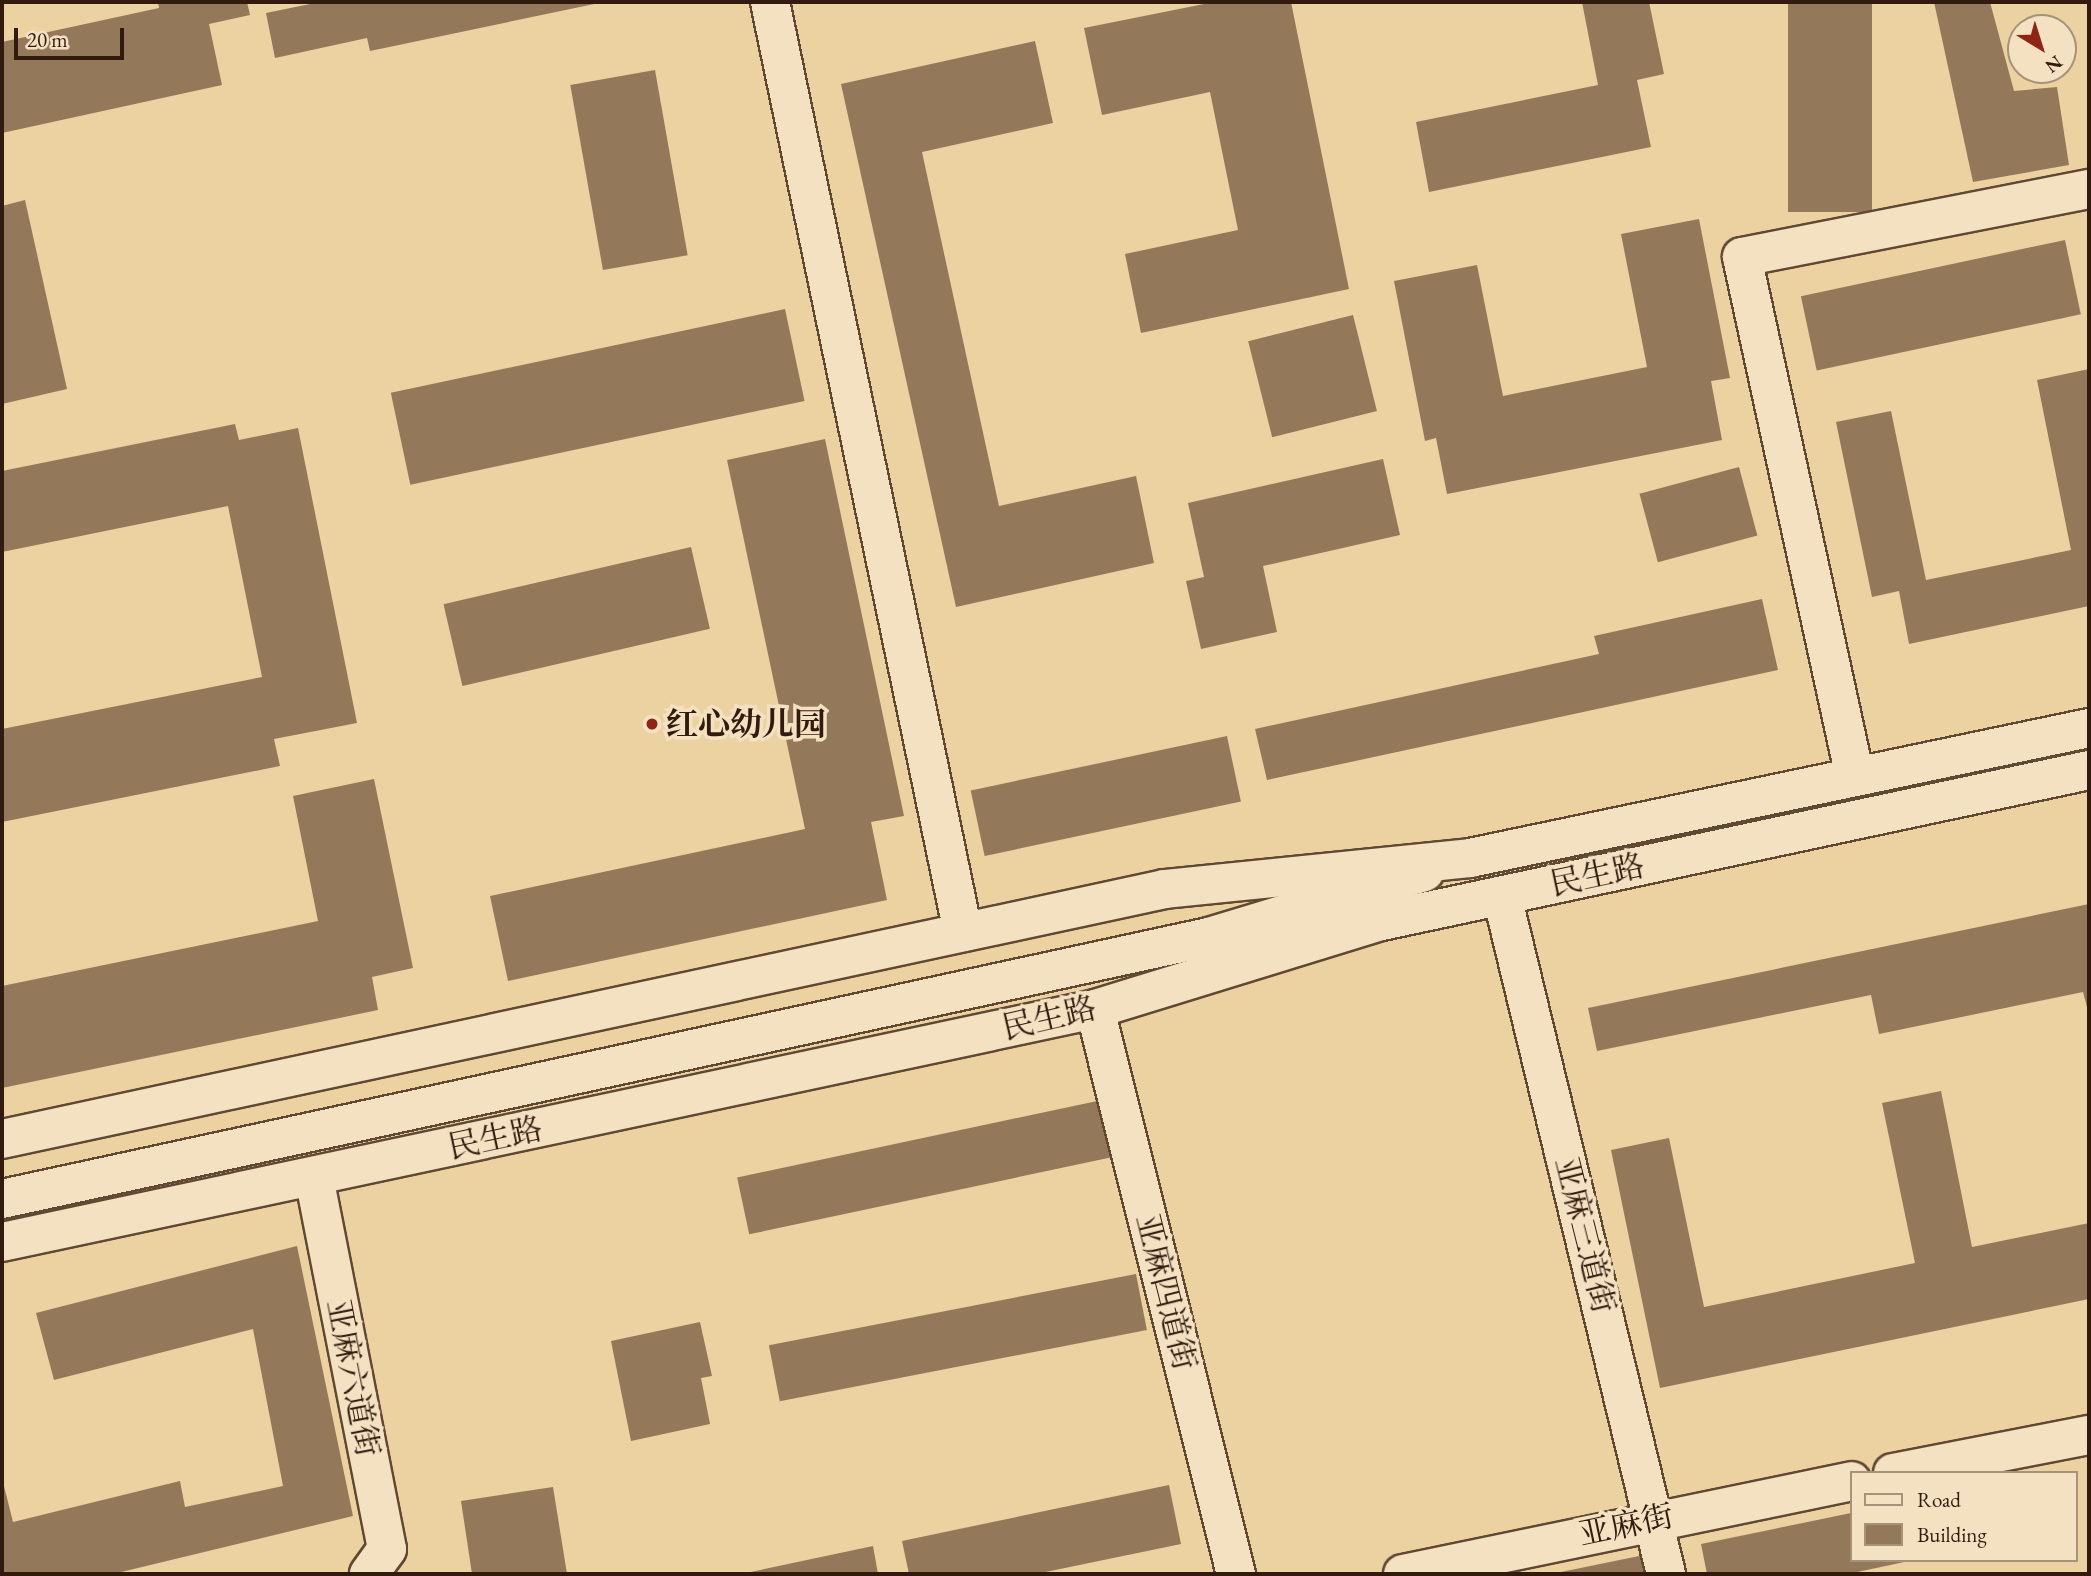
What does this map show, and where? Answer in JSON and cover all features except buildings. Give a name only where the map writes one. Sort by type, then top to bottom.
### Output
[{"type":"street","points":[[770,2],[963,932]]},
{"type":"street","points":[[1855,777],[1742,257],[2089,189]]},
{"type":"street","name":"民生路","points":[[2,1139],[1164,889],[1470,858],[2089,728]]},
{"type":"street","name":"民生路","points":[[2,1242],[1095,1009],[1377,922],[2089,770]]},
{"type":"street","points":[[2,1199],[1209,937],[1470,858]]},
{"type":"street","name":"亚麻三道街","points":[[1502,895],[1655,1518],[1666,1574]]},
{"type":"street","name":"亚麻四道街","points":[[1095,1009],[1236,1574]]},
{"type":"street","name":"亚麻六道街","points":[[314,1177],[387,1549],[369,1574]]},
{"type":"street","points":[[1904,1471],[2089,1435]]},
{"type":"street","name":"亚麻街","points":[[1403,1574],[1655,1518],[1850,1481]]},
{"type":"place","name":"红心幼儿园","points":[[652,724]]}]
